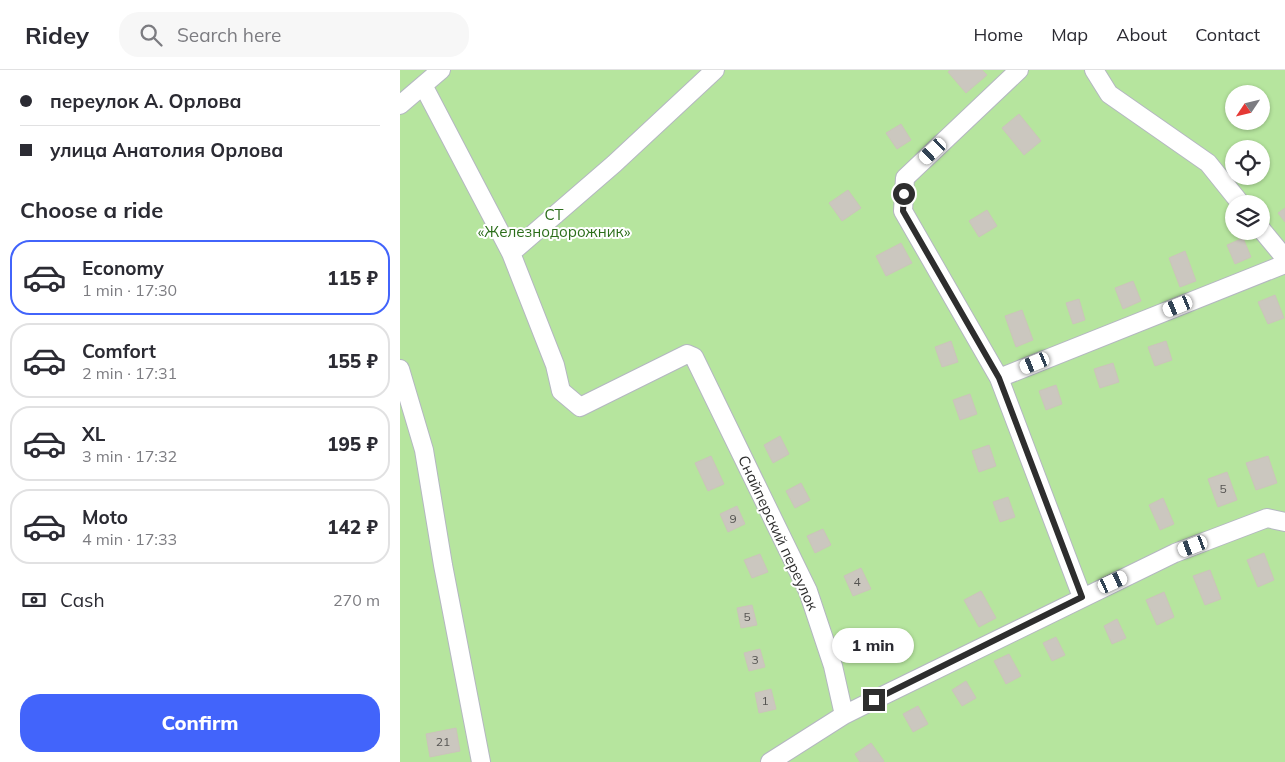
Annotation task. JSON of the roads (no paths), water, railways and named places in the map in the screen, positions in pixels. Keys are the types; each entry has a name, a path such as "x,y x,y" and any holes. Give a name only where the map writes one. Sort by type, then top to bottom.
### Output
{"street":[{"path":"400,104 424,87 441,70"},
{"path":"424,87 511,253 614,164 715,70"},
{"path":"1019,70 905,178 903,211 999,378 1082,597"},
{"path":"1094,70 1109,94 1208,163 1234,195"},
{"path":"1270,240 1285,258"},
{"name":"Снайперский переулок","path":"511,253 555,365 561,391 580,407 687,354 694,357 808,591 833,666 844,715"},
{"path":"999,378 1285,264"},
{"path":"400,369 424,450 443,565 481,762"},
{"path":"770,762 844,715 1175,553 1267,518 1285,522"}],"park label":[{"name":"СТ «Железнодорожник»","path":"554,224"}]}
